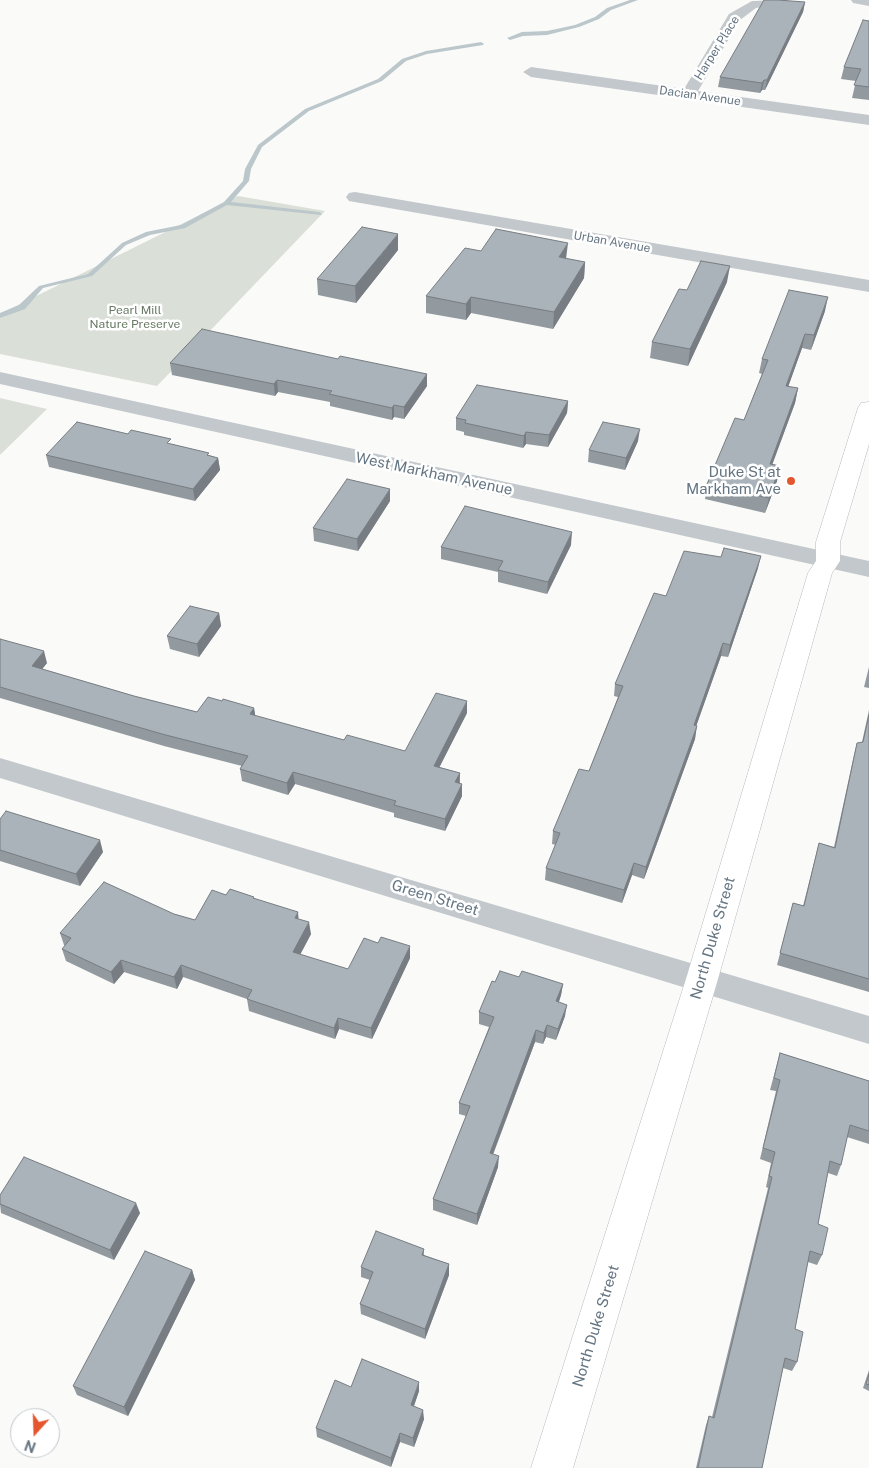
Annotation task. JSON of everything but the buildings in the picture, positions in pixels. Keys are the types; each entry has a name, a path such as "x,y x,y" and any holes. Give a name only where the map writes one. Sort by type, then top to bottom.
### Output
{"main road":[{"name":"North Duke Street","path":"552,1468 702,979 820,573 828,560 828,542 869,408"}],"street":[{"name":"Harper Place","path":"689,94 734,17 752,5 779,0"},
{"path":"858,0 869,2"},
{"name":"Dacian Avenue","path":"531,72 869,120"},
{"name":"Urban Avenue","path":"355,197 869,286"},
{"name":"West Markham Avenue","path":"0,378 869,569"},
{"name":"Green Street","path":"0,768 869,1030"}],"green space":[{"name":"Pearl Mill Nature Preserve","path":"238,196 325,211 157,386 0,354 0,314"},
{"path":"0,398 47,409 0,455"}],"waterway":[{"path":"510,38 522,34 547,33 577,26 597,18 609,9 635,0"},
{"path":"226,203 246,181 248,169 260,146 307,110 380,80 404,60 426,53 481,44"},
{"path":"0,316 22,307 41,287 90,275 124,244 148,233 183,227 226,203"},
{"path":"226,203 319,214"}],"place":[{"name":"Duke St at Markham Ave","path":"791,481"}]}
